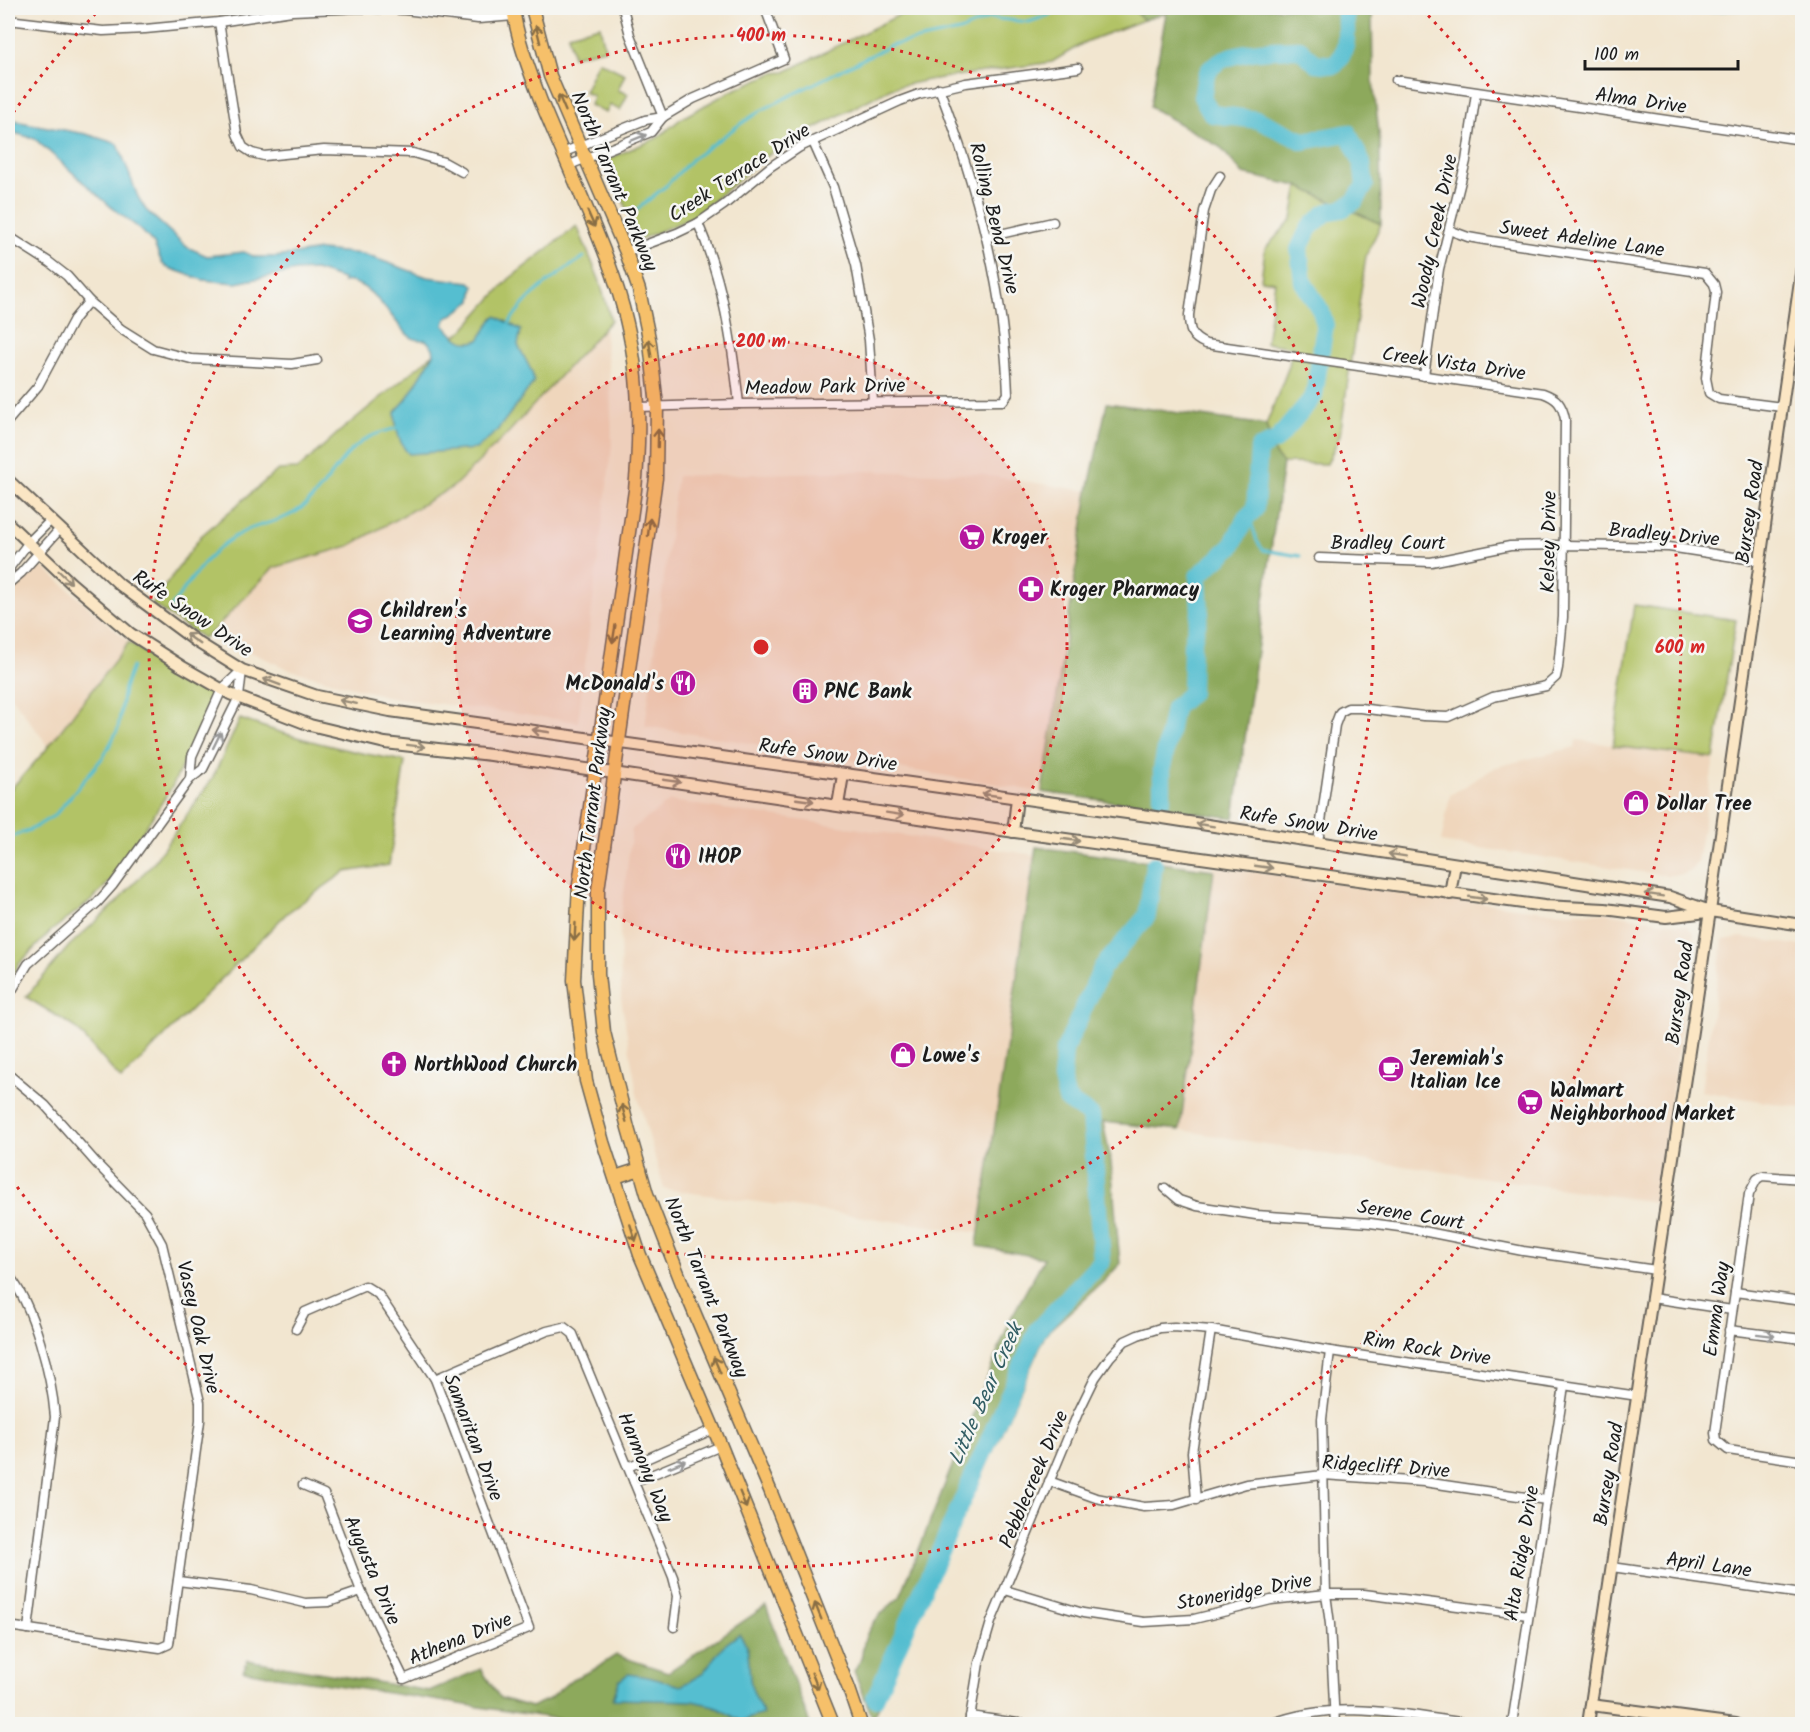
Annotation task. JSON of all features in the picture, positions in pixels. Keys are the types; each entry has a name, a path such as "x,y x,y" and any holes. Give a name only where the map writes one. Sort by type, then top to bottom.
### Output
{"main road":[{"name":"North Tarrant Parkway","path":"532,8 550,76 626,252 639,291 648,333 657,406 656,478 598,890 598,974 604,1032 612,1070 647,1194 683,1286 770,1490 849,1689 861,1725"},
{"name":"North Tarrant Parkway","path":"513,12 524,57 567,166 600,240 621,298 634,354 639,407 639,444 622,581 579,884 574,980 586,1081 640,1256 721,1446 833,1725"},
{"name":"Bursey Road","path":"1588,1725 1710,911 1803,267"},
{"name":"Rufe Snow Drive","path":"8,480 59,530 120,585 151,609 242,670 317,696 390,711 1318,842 1670,897 1710,911 1803,925"},
{"name":"Rufe Snow Drive","path":"8,523 71,583 131,634 181,666 238,697 310,724 385,743 491,755 1013,832 1544,906 1605,909 1666,917 1710,911"},
{"path":"622,581 642,584"},
{"path":"838,805 843,775"},
{"path":"1013,832 1017,798"},
{"path":"1450,894 1455,864"},
{"path":"615,1177 640,1169"},
{"path":"1591,1705 1736,1725"}],"street":[{"path":"8,20 103,31 145,29 292,11 362,8 405,10 478,19 513,12"},
{"path":"623,8 630,35 663,117"},
{"path":"567,166 651,132 663,117 693,99 784,59 765,8"},
{"path":"219,21 237,134 243,147 252,153 264,156 324,150 413,153 444,162 462,172"},
{"name":"Creek Terrace Drive","path":"626,252 698,223 770,167 813,142 900,101 939,88 1078,68"},
{"name":"Alma Drive","path":"1396,80 1803,140"},
{"name":"Rolling Bend Drive","path":"939,88 971,178 987,237 1001,313 1008,394"},
{"name":"Woody Creek Drive","path":"1424,376 1439,269 1466,161 1476,93"},
{"path":"562,153 645,120 663,117"},
{"path":"813,142 833,187 856,265 870,340 873,402"},
{"name":"Creek Vista Drive","path":"1220,176 1207,200 1204,211 1189,315 1189,327 1192,335 1198,341 1543,393 1559,402"},
{"path":"987,237 1053,222"},
{"path":"698,223 717,271 724,300 739,404"},
{"name":"Sweet Adeline Lane","path":"1449,230 1485,240 1705,273 1711,279 1716,292 1706,378 1709,393 1719,399 1782,407"},
{"path":"8,236 67,276 89,301 138,341 172,355 191,359 292,364 317,360"},
{"path":"8,421 38,386 74,319 89,301"},
{"name":"Meadow Park Drive","path":"639,407 1003,401 1008,394"},
{"name":"Kelsey Drive","path":"1318,842 1335,725 1340,712 1348,708 1360,708 1437,718 1448,717 1493,697 1541,687 1551,682 1556,676 1562,643 1564,544 1565,419 1559,402"},
{"path":"8,583 10,567 29,542 50,521"},
{"path":"8,583 21,573 59,530"},
{"name":"Bradley Court","path":"1319,558 1431,562 1510,546 1564,544"},
{"name":"Bradley Drive","path":"1564,544 1669,547 1760,561"},
{"path":"190,779 192,756 222,688 242,670"},
{"path":"8,997 28,964 97,903 113,885 190,779 203,769 238,697 242,670"},
{"name":"Vasey Oak Drive","path":"8,1074 45,1105 98,1165 145,1213 162,1244 200,1402 200,1420 169,1644 160,1648 28,1629"},
{"name":"Emma Way","path":"1803,1179 1762,1176 1757,1179 1749,1194 1715,1426 1716,1440 1728,1450 1803,1461"},
{"name":"Serene Court","path":"1166,1188 1179,1200 1197,1206 1256,1215 1420,1229 1523,1251 1656,1270"},
{"path":"8,1275 26,1303 36,1328 54,1402 55,1417 28,1629 8,1626"},
{"name":"Samaritan Drive","path":"296,1329 305,1312 365,1286 378,1294 435,1378 529,1628"},
{"path":"1735,1292 1803,1301"},
{"path":"1652,1298 1732,1310"},
{"name":"Harmony Way","path":"435,1378 547,1331 564,1327 573,1334 674,1577 678,1596 674,1627"},
{"name":"Pebblecreek Drive","path":"970,1720 984,1646 1049,1481 1095,1378 1119,1347 1138,1335 1160,1328 1174,1327 1211,1330"},
{"path":"1196,1500 1192,1452 1211,1330"},
{"name":"Rim Rock Drive","path":"1211,1330 1330,1351 1638,1396"},
{"path":"1730,1330 1803,1339"},
{"path":"1330,1351 1322,1419 1326,1594 1330,1624 1335,1725"},
{"name":"Alta Ridge Drive","path":"1512,1725 1564,1386"},
{"path":"628,1467 714,1429"},
{"path":"634,1482 721,1446"},
{"name":"Ridgecliff Drive","path":"1049,1481 1096,1498 1136,1507 1162,1507 1196,1500 1246,1484 1323,1475 1424,1482 1546,1500"},
{"name":"Augusta Drive","path":"303,1485 324,1494 361,1591 404,1679"},
{"name":"April Lane","path":"1612,1567 1803,1594"},
{"path":"178,1581 251,1590 305,1603 329,1602 361,1591"},
{"name":"Stoneridge Drive","path":"1005,1590 1083,1613 1144,1622 1194,1618 1270,1600 1326,1594 1364,1594 1528,1615"},
{"name":"Athena Drive","path":"404,1679 529,1628"},
{"path":"1270,1725 1288,1717 1334,1709 1363,1709 1475,1725"},
{"path":"970,1720 1025,1725"}],"shaded area":[{"path":"604,328 610,382 612,445 578,722 389,697 288,669 210,634 273,568 349,546 453,487 508,433"},
{"path":"866,471 977,474 1088,491 1042,792 645,726 677,476"},
{"path":"42,566 129,642 49,747 8,692 8,596 34,570"},
{"path":"1576,740 1714,758 1697,863 1690,871 1682,875 1662,875 1441,842 1450,795 1496,767 1575,747"},
{"path":"670,801 1035,855 979,1233 664,1189 637,1094 621,998 620,923 632,829"},
{"path":"1214,866 1543,911 1606,913 1686,925 1694,933 1694,946 1655,1202 1362,1160 1180,1130"},
{"path":"1742,937 1802,946 1802,1108 1701,1091 1723,940"}],"green space":[{"path":"913,8 1132,8 1144,20 1085,42 1052,62 928,80 891,88 776,149 692,218 638,240 608,159 657,138 682,118 729,92 773,73 785,72"},
{"path":"1132,8 1372,8 1373,81 1380,142 1381,224 1298,186 1243,174 1220,147 1150,107 1166,13 1144,20"},
{"path":"600,26 605,49 573,56 568,34"},
{"path":"598,61 625,74 618,90 628,94 620,110 610,105 606,113 590,105 593,96 584,92"},
{"path":"1298,186 1381,224 1366,256 1340,435 1327,464 1283,463 1275,455 1266,425 1289,366 1292,347 1266,343 1275,282 1261,280 1265,249 1292,219"},
{"path":"577,226 599,279 611,320 508,433 453,487 349,546 273,568 210,634 203,638 152,604 201,536 278,470 298,469 339,432 464,329 509,279"},
{"path":"1107,403 1266,425 1275,455 1283,463 1234,818 1042,792 1088,491"},
{"path":"1634,605 1736,620 1714,758 1613,746"},
{"path":"129,642 176,674 208,691 212,702 172,787 112,879 92,900 51,931 19,964 8,982 8,792 45,751"},
{"path":"240,719 321,744 405,761 389,865 345,872 287,913 121,1080 75,1027 26,997 69,946 115,904 154,862 212,779"},
{"path":"1036,847 1214,870 1180,1130 1103,1122 1111,1162 1120,1264 1046,1333 873,1719 854,1671 861,1659 866,1636 876,1619 900,1597 1011,1318 1044,1258 977,1246"},
{"path":"766,1606 810,1724 591,1724 243,1671 248,1660 429,1691 481,1669 500,1698 531,1707 549,1699 572,1679 593,1670 616,1655 668,1672"},
{"path":"1347,1717 1384,1718 1426,1724 1341,1724"}],"water":[{"path":"8,117 20,122 86,134 118,144 138,197 146,210 187,247 207,256 244,252 255,257 276,257 320,250 363,254 427,277 470,282 474,286 472,301 446,319 444,325 459,340 468,342 479,340 496,316 521,330 518,345 532,372 534,382 496,432 476,449 409,454 398,434 395,412 406,400 434,354 433,348 426,340 414,339 408,335 371,293 353,282 343,282 343,279 315,270 296,271 236,283 203,280 166,267 154,244 140,229 111,207 35,139 8,131"},
{"path":"739,1634 747,1647 750,1681 763,1714 741,1721 714,1706 693,1701 613,1699 619,1681 628,1674 681,1686 702,1674 722,1647"}],"waterway":[{"path":"630,215 667,185 692,159 760,111 892,45 960,31 989,18 1029,22 1061,8"},
{"name":"Little Bear Creek","path":"1162,799 1162,769 1174,708 1191,693 1192,644 1200,613 1198,576 1231,547 1246,518 1255,509 1259,448 1276,441 1314,396 1325,325 1321,311 1303,282 1299,249 1309,228 1327,212 1342,209 1355,201 1365,185 1362,163 1348,133 1303,141 1258,120 1212,114 1202,97 1205,79 1213,66 1235,55 1249,52 1300,49 1315,63 1335,65 1344,51 1346,8"},
{"path":"1664,8 1709,11 1749,8"},
{"path":"508,325 532,295 584,257"},
{"path":"172,606 204,564 222,545 245,531 297,511 320,490 341,462 357,446 374,435 400,427"},
{"path":"1249,515 1257,541 1263,550 1300,556"},
{"path":"8,838 32,829 55,815 104,756 118,729 124,688 132,667"},
{"name":"Little Bear Creek","path":"875,1698 1038,1329 1102,1261 1091,1116 1067,1100 1062,1079 1064,1051 1102,968 1147,916 1154,865"}],"place":[{"name":"Kroger","path":"972,537"},
{"name":"Kroger Pharmacy","path":"1031,589"},
{"name":"Children's Learning Adventure","path":"360,621"},
{"name":"McDonald's","path":"683,683"},
{"name":"PNC Bank","path":"805,691"},
{"name":"Dollar Tree","path":"1636,803"},
{"name":"IHOP","path":"678,856"},
{"name":"Lowe's","path":"903,1055"},
{"name":"NorthWood Church","path":"394,1064"},
{"name":"Jeremiah's Italian Ice","path":"1391,1069"},
{"name":"Walmart Neighborhood Market","path":"1530,1102"}]}
